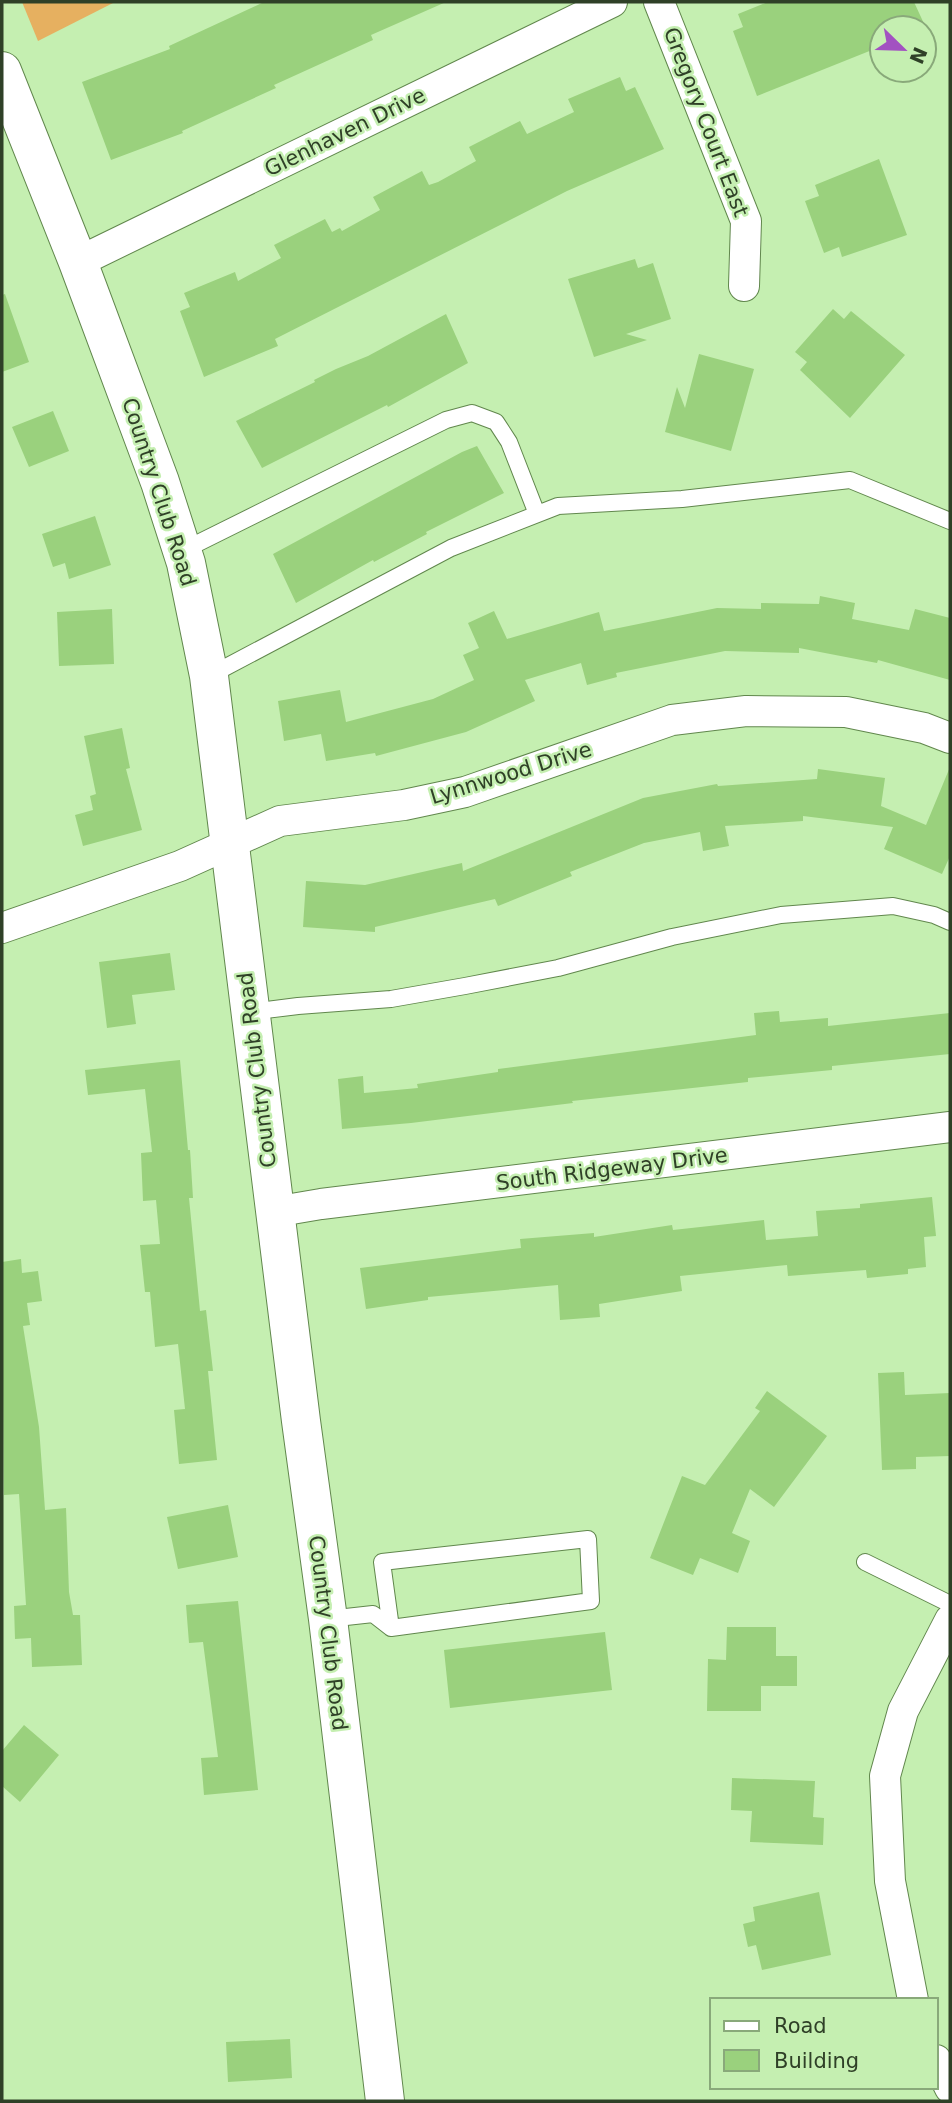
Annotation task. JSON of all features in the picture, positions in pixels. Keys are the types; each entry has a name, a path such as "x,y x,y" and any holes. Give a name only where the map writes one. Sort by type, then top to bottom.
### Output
{"main road":[{"name":"Country Club Road","path":"2,71 137,418 182,551 209,676 274,1212 328,1619 385,2101"}],"street":[{"name":"Glenhaven Drive","path":"78,262 612,2"},
{"name":"Gregory Court East","path":"659,2 746,221 744,286"},
{"name":"Lynnwood Drive","path":"2,928 180,866 280,821 404,806 465,792 672,720 746,711 846,712 924,728 950,738"},
{"name":"South Ridgeway Drive","path":"274,1212 950,1127"},
{"path":"913,1998 890,1881 884,1776 903,1711 950,1619"},
{"path":"938,2064 950,2088"}],"lane":[{"path":"182,551 446,420 472,413 496,422 509,442 537,514"},
{"path":"209,676 451,548 558,506 682,499 850,480 950,521"},
{"path":"250,1012 391,999 453,988 558,968 672,937 781,915 893,906 933,915 950,922"},
{"path":"328,1619 373,1614 391,1628 591,1601 588,1539 382,1562 391,1628"},
{"path":"866,1562 950,1604"}],"shaded area":[{"path":"22,2 115,2 38,41"}],"building":[{"path":"264,2 446,2 371,35 373,40 274,85 276,88 182,131 183,133 111,160 82,82 170,49 169,46"},
{"path":"768,2 914,2 920,14 868,14 868,52 757,96 733,31 743,27 738,14"},
{"path":"620,77 626,91 635,87 664,149 567,191 275,339 278,346 204,377 180,311 190,307 184,293 235,272 238,281 281,258 274,245 325,219 332,232 340,228 342,231 380,210 373,197 422,171 429,185 438,182 476,161 469,147 520,121 527,134 574,112 568,99"},
{"path":"879,159 907,235 842,257 839,247 824,253 805,201 819,196 815,185"},
{"path":"635,259 638,268 653,263 671,319 626,334 647,340 594,357 568,279"},
{"path":"5,294 29,362 2,372 2,295"},
{"path":"833,309 844,319 851,311 905,355 850,418 800,370 807,362 795,352"},
{"path":"446,314 468,363 388,407 387,405 262,468 236,421"},
{"path":"699,354 754,369 731,451 665,432 677,387 685,408"},
{"path":"53,411 69,451 29,467 12,427"},
{"path":"477,446 504,493 296,603 273,554"},
{"path":"95,516 111,565 69,579 65,563 53,567 42,534"},
{"path":"820,596 855,603 852,619 909,630 915,609 950,618 950,680 878,660 877,663 799,648 799,653 725,651 616,673 617,677 587,685 581,663 525,680 535,701 466,732 376,756 375,753 326,761 321,734 284,741 278,701 340,690 346,722 433,699 474,680 463,655 479,648 468,623 494,611 507,639 599,612 604,631 717,608 761,609 761,603 819,604"},
{"path":"112,609 114,664 59,666 57,612"},
{"path":"122,728 130,768 126,769 142,830 83,846 75,815 93,810 90,796 96,794 84,736"},
{"path":"950,767 950,856 942,874 884,849 893,827 803,816 803,821 725,826 729,846 703,851 700,832 644,843 570,872 572,876 498,906 495,899 375,927 375,932 303,927 306,881 365,885 462,863 463,871 643,798 717,784 817,779 818,769 885,778 881,806 926,825"},
{"path":"170,953 175,990 132,995 136,1024 107,1028 99,962"},
{"path":"779,1011 780,1022 828,1018 828,1026 950,1013 950,1054 832,1066 832,1070 748,1078 748,1082 342,1129 338,1079 363,1076 364,1093 418,1088 417,1084 498,1072 498,1069 756,1035 754,1013"},
{"path":"180,1060 190,1150 193,1198 189,1198 200,1311 206,1310 213,1371 208,1371 217,1460 179,1464 174,1410 185,1409 178,1344 155,1347 150,1292 145,1292 140,1245 160,1244 156,1200 143,1201 141,1153 152,1152 145,1089 88,1095 85,1070"},
{"path":"932,1197 936,1236 924,1237 926,1267 908,1269 908,1274 867,1278 866,1270 788,1276 787,1265 680,1276 682,1291 599,1304 600,1317 560,1320 558,1285 428,1297 428,1300 366,1309 360,1268 521,1248 520,1239 594,1233 594,1237 672,1225 673,1230 764,1220 766,1240 818,1236 816,1211 860,1208 860,1204"},
{"path":"21,1259 22,1273 38,1271 42,1301 27,1303 30,1325 23,1326 39,1427 45,1510 66,1508 69,1592 73,1615 80,1615 82,1665 32,1667 31,1638 15,1639 14,1606 26,1605 19,1494 4,1495 2,1262"},
{"path":"904,1372 905,1395 950,1393 950,1456 916,1457 916,1469 882,1470 878,1373"},
{"path":"767,1391 827,1436 774,1507 750,1489 732,1533 750,1541 738,1573 700,1558 693,1575 650,1558 682,1476 705,1485 760,1411 755,1408"},
{"path":"228,1505 238,1557 178,1569 167,1517"},
{"path":"238,1601 258,1790 204,1795 201,1758 218,1757 203,1642 189,1643 186,1605"},
{"path":"727,1627 776,1627 776,1656 797,1656 797,1686 761,1686 761,1711 707,1711 708,1659 726,1660"},
{"path":"605,1632 612,1690 450,1708 444,1650"},
{"path":"24,1725 59,1755 20,1802 2,1786 2,1751"},
{"path":"732,1778 815,1781 813,1817 824,1818 823,1845 750,1842 752,1811 731,1810"},
{"path":"819,1892 831,1955 762,1970 756,1945 748,1947 743,1924 755,1921 753,1907"},
{"path":"290,2039 292,2078 228,2082 226,2042"}]}
